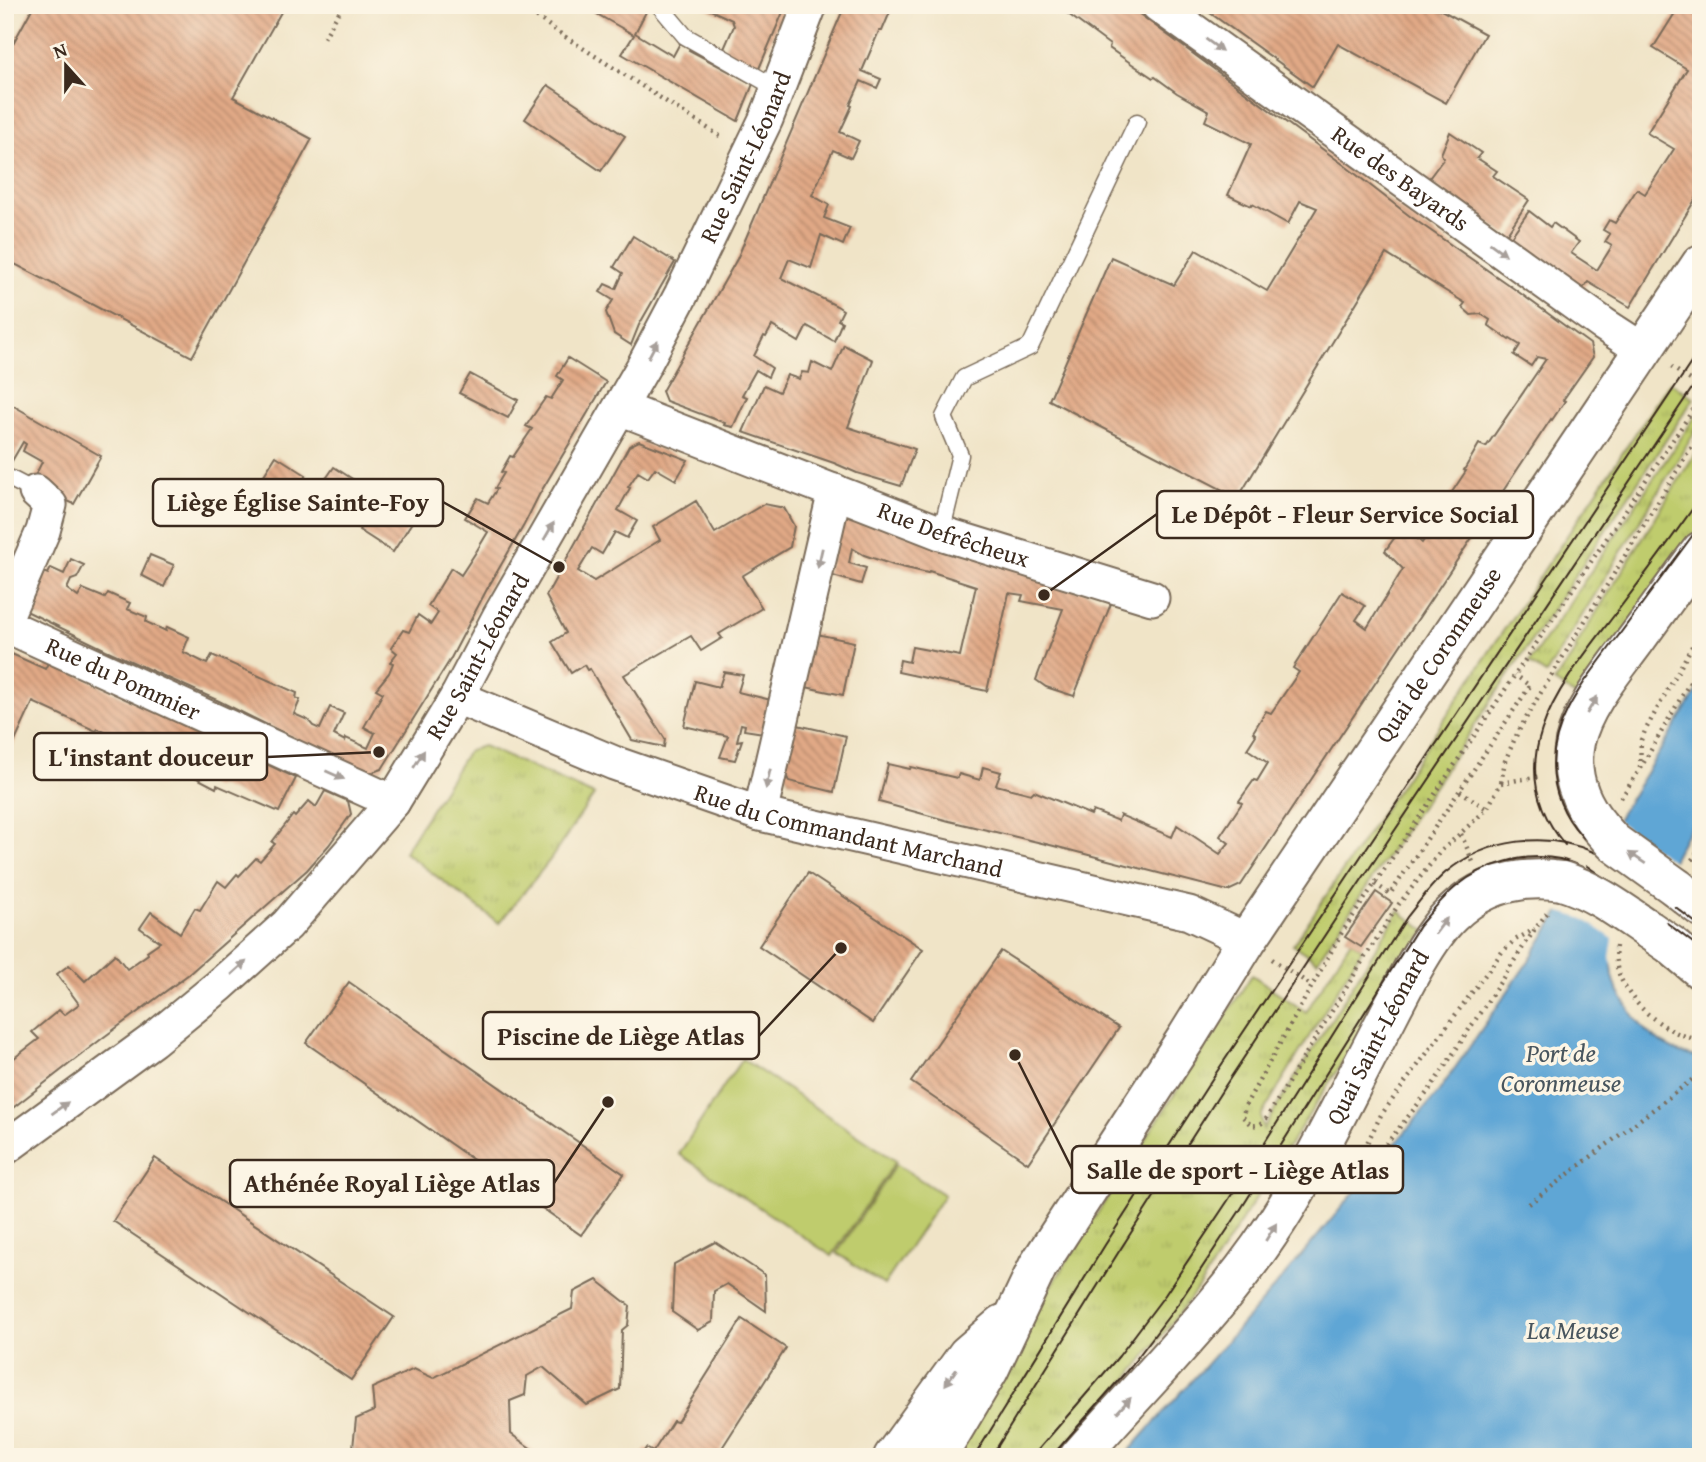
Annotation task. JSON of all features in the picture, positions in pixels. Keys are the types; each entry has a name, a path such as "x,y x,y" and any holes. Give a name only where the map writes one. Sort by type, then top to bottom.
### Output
{"main road":[{"name":"Quai de Coronmeuse","path":"1259,949 1656,358 1701,264"},
{"path":"1691,883 1614,842 1609,814 1585,806 1574,779 1573,759 1580,725 1590,706 1701,551"},
{"name":"Quai Saint-Léonard","path":"1079,1457 1188,1337 1264,1243 1289,1203 1401,990 1442,925 1464,903 1502,883 1544,878 1557,895 1579,886 1594,894 1633,934 1671,945 1701,970"},
{"path":"937,1457 989,1370 1038,1266 1187,1037 1259,949"},
{"path":"895,1455 967,1355 1016,1312"}],"street":[{"name":"Rue Saint-Léonard","path":"5,1148 153,1040 219,986 287,925 393,802 457,697 499,617 620,408 681,295 766,120 810,5"},
{"name":"Rue des Bayards","path":"1158,5 1603,324 1656,358"},
{"name":"Rue Defrêcheux","path":"620,408 941,533 1152,598"},
{"path":"760,814 835,491"},
{"path":"5,619 43,531 50,505 36,492"},
{"name":"Rue du Pommier","path":"5,625 393,802"},
{"name":"Rue du Commandant Marchand","path":"457,697 614,763 760,814 1189,913 1259,949"}],"lane":[{"path":"659,5 685,36 778,89"},
{"path":"941,533 961,455 944,417 964,378 1030,347 1137,122"},
{"path":"5,476 36,492"}],"path":[{"path":"324,38 343,5"},
{"path":"519,5 696,121 750,153"},
{"path":"1656,358 1701,387"},
{"path":"1701,398 1341,934 1245,1106 1243,1117 1251,1125 1257,1126 1266,1119 1399,904 1440,852 1486,809 1501,783 1505,761 1517,734 1701,432"},
{"path":"1640,769 1642,740 1646,729 1701,630"},
{"path":"1609,814 1640,769 1701,663"},
{"path":"1375,884 1390,894 1460,791 1530,686 1515,675"},
{"path":"1460,791 1486,809"},
{"path":"1691,883 1701,846"},
{"path":"1535,929 1515,940 1502,953 1381,1115 1355,1167 1368,1167 1430,1089 1535,929 1557,895"},
{"path":"1633,934 1615,958 1618,970 1632,996 1656,1022 1688,1039 1701,1040"},
{"path":"1259,949 1312,986"},
{"path":"1530,1204 1701,1073"}],"green space":[{"path":"1670,382 1694,398 1317,961 1293,945"},
{"path":"1701,408 1701,422 1546,674 1529,663"},
{"path":"1701,444 1701,536 1582,700 1554,682 1577,649 1575,647"},
{"path":"483,746 594,795 550,860 499,923 404,852 468,751"},
{"path":"1399,911 1426,931 1203,1281 1116,1393 1061,1457 946,1457 1082,1237 1252,975 1306,1012 1351,940 1362,949 1261,1116 1263,1129"},
{"path":"742,1059 896,1161 832,1256 679,1154"},
{"path":"896,1164 944,1195 884,1285 837,1253"}],"water":[{"path":"1701,685 1701,812 1621,944 1612,965 1617,989 1646,1031 1680,1053 1701,1058 1701,1457 1124,1457 1274,1288 1437,1094 1528,962"}],"pier":[{"path":"1615,817 1675,863 1624,945 1621,944 1616,966 1619,985 1610,958 1613,939 1584,919 1557,911"}],"building":[{"path":"34,5 285,5 233,97 312,139 192,357 5,259 5,58"},
{"path":"581,5 637,5 647,10 635,33 673,56 680,43 753,84 738,121 622,54 634,35"},
{"path":"700,5 786,5 758,71 723,51 734,26 732,20"},
{"path":"845,5 893,5 862,71 881,79 877,88 861,81 840,132 859,141 851,158 833,150 812,195 829,205 824,218 850,228 843,245 821,235 811,268 789,259 781,278 843,310 838,320 842,322 834,341 807,326 799,342 772,326 754,356 772,368 768,377 756,370 742,395 747,397 733,427 724,425 725,423 666,401 662,391 737,259"},
{"path":"1056,5 1127,5 1411,217 1590,344 1593,357 1241,885 1228,891 879,802 888,764 957,778 959,774 980,780 983,767 1001,772 996,785 1031,794 1034,791 1091,815 1093,811 1118,821 1120,815 1172,837 1177,825 1220,854 1229,843 1220,836 1242,803 1239,801 1254,780 1257,781 1268,763 1247,749 1256,735 1253,732 1266,711 1271,713 1299,672 1293,668 1342,592 1365,606 1356,620 1367,628 1403,569 1385,551 1403,526 1422,543 1455,499 1450,495 1479,444 1486,447 1546,359 1537,357 1531,366 1514,355 1520,345 1488,325 1490,320 1481,314 1471,315 1462,307 1465,303 1386,254 1238,498 1049,400 1111,257 1174,285 1196,250 1267,291 1317,208 1300,201 1288,224 1252,204 1251,206 1228,195 1251,144 1205,121 1209,111 1132,64"},
{"path":"1199,5 1432,5 1485,34 1446,103 1338,44 1313,87"},
{"path":"1680,5 1694,5 1701,9 1701,190 1630,307 1588,282 1579,293 1506,244 1529,211 1550,227 1553,223 1579,242 1571,253 1597,270 1612,246 1605,242 1610,234 1603,230 1609,220 1615,223 1637,189 1645,194 1674,149 1647,133 1687,69 1653,48"},
{"path":"548,85 625,136 601,171 525,119"},
{"path":"1450,132 1481,153 1477,158 1497,171 1493,176 1529,200 1506,235 1427,181 1444,158 1441,154"},
{"path":"633,236 675,262 639,325 631,345 614,334 606,312 613,300 600,292 605,284 616,289 623,273 614,267"},
{"path":"844,345 873,360 848,427 915,449 901,486 743,432 764,385 779,392 787,375 799,379 802,372 809,373 812,362 832,372"},
{"path":"568,358 606,382 539,495 450,660 382,769 370,773 336,759 18,607 36,569 48,574 51,568 64,574 71,559 84,565 67,589 78,597 83,589 105,598 108,593 130,603 127,609 147,617 146,622 166,631 167,627 189,637 183,652 207,664 212,655 297,693 296,698 300,700 294,714 308,720 313,726 320,729 330,707 344,713 334,735 368,748 375,733 364,727 383,693 376,689 389,673 393,663 390,662 397,653 391,648 403,630 409,632 418,615 431,624 438,613 428,606 451,568 461,575 476,552 488,532 465,518 478,498 488,503 497,489 495,488 504,473 501,472 510,456 513,457 532,429 526,426 546,397 551,399 563,380 557,376"},
{"path":"470,374 518,400 508,418 459,393"},
{"path":"5,401 101,456 74,504 31,484 42,462 23,451 26,444 23,442 5,473 5,438 10,430 5,427"},
{"path":"639,441 688,460 676,480 655,468 648,478 638,472 618,510 637,521 627,538 615,532 602,554 592,548 578,571 594,581 660,540 653,527 696,501 715,533 764,504 784,508 794,526 790,547 742,576 762,608 719,634 722,638 701,651 691,636 624,675 665,739 664,747 632,740 590,669 587,670 584,665 571,673 552,642 566,633 546,596 629,446"},
{"path":"276,456 306,475 298,488 285,479 276,493 259,483"},
{"path":"334,467 414,519 393,552 359,530 369,515 323,483"},
{"path":"846,512 1112,601 1074,696 1046,687 1036,680 1063,609 1021,601 1023,595 1009,593 987,691 898,672 900,660 909,662 912,647 960,656 976,586 929,571 928,573 893,565 852,548 849,563 866,568 861,584 826,574"},
{"path":"150,555 174,565 164,587 141,575"},
{"path":"812,633 854,642 843,695 801,686"},
{"path":"5,651 45,669 49,661 296,778 279,812 217,785 216,788 170,761 33,702 5,763"},
{"path":"724,672 743,675 738,692 771,700 764,733 744,730 745,725 741,724 737,741 742,740 735,760 720,757 728,736 684,726 695,681 719,687"},
{"path":"793,724 846,736 834,792 789,781 783,771"},
{"path":"325,791 348,801 351,814 307,870 189,974 5,1114 5,1065 39,1039 32,1032 59,1010 64,1015 79,1004 57,974 69,965 85,981 115,954 127,969 160,942 140,928 151,912 180,933 195,908 200,910 218,881 226,887 256,858 260,861 275,844 272,842 293,815 295,817 309,801 316,807"},
{"path":"808,873 923,949 873,1023 759,946"},
{"path":"1376,892 1392,903 1361,947 1345,937"},
{"path":"1001,951 1119,1028 1028,1163 911,1082"},
{"path":"349,982 624,1174 581,1235 306,1043"},
{"path":"155,1158 394,1317 351,1380 113,1221"},
{"path":"715,1242 765,1275 766,1311 727,1284 714,1291 713,1322 698,1330 672,1312 674,1264"},
{"path":"597,1280 630,1306 628,1325 622,1330 620,1389 587,1405 543,1367 527,1376 525,1395 510,1401 511,1434 543,1457 352,1457 356,1419 374,1411 372,1388 414,1369 433,1378 572,1309 574,1292"},
{"path":"742,1319 786,1348 720,1451 719,1457 640,1457 646,1448 653,1452 673,1421 677,1422"}],"tram line":[{"path":"974,1457 1212,1079 1701,348"},
{"path":"991,1457 1225,1086 1701,375"},
{"path":"1565,845 1544,813 1536,782 1536,751 1545,721 1578,663 1701,497"},
{"path":"1596,849 1581,835 1560,802 1553,766 1560,728 1585,681 1701,524"},
{"path":"1032,1457 1119,1356 1165,1295 1407,917 1445,873 1479,852 1498,845 1538,840 1577,846 1624,869 1701,927"},
{"path":"1051,1457 1131,1366 1178,1304 1419,926 1442,900 1468,878 1492,866 1519,859 1560,859 1596,873"},
{"path":"1587,866 1701,949"}],"place":[{"name":"Liège Église Sainte-Foy","path":"559,567"},
{"name":"Le Dépôt - Fleur Service Social","path":"1044,595"},
{"name":"L'instant douceur","path":"379,752"},
{"name":"Piscine de Liège Atlas","path":"841,948"},
{"name":"Salle de sport - Liège Atlas","path":"1015,1055"},
{"name":"Athénée Royal Liège Atlas","path":"608,1102"}],"water label":[{"name":"Port de Coronmeuse","path":"1561,1068"},
{"name":"La Meuse","path":"1573,1330"}]}
